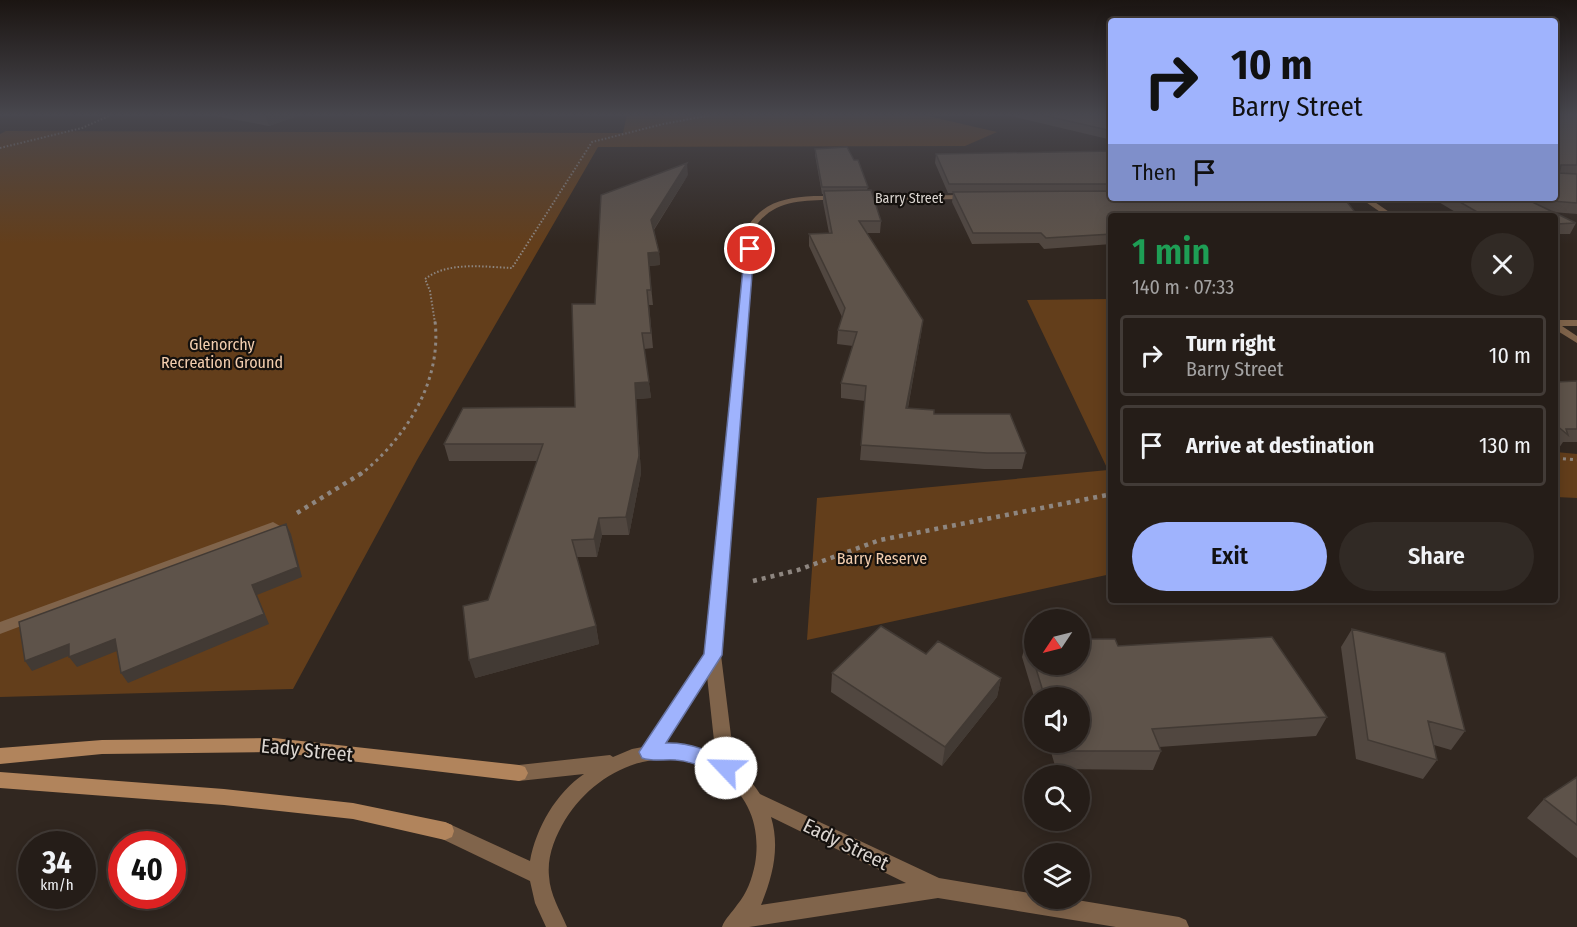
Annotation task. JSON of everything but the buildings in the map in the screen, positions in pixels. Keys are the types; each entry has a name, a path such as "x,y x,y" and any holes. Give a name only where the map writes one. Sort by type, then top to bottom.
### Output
{"main road":[{"name":"Eady Street","path":"0,756 102,747 274,745 519,773"},
{"path":"0,780 212,796 342,810 445,831"}],"street":[{"name":"Barry Street","path":"726,768 713,655 752,226 762,212 780,203 810,198 984,197"},
{"path":"1368,201 1386,213"},
{"path":"1558,324 1577,322"},
{"path":"1558,326 1577,340"},
{"path":"0,628 273,526"},
{"name":"Barry Street","path":"649,752 713,655"},
{"path":"557,927 544,904 538,875 544,840 560,808 583,782 613,763 649,752 677,751 703,757 726,768 742,782 754,800 765,826 766,857 759,888 736,923"},
{"name":"Eady Street","path":"519,773 613,763"},
{"name":"Eady Street","path":"754,800 938,888 1179,927"},
{"path":"445,831 538,875"},
{"name":"Eady Street","path":"736,923 938,888"}],"path":[{"path":"273,526 353,480 380,457 405,427 425,393 437,354 437,325 430,286 425,279 430,272 442,268 512,268 582,157"},
{"path":"1558,458 1577,460"},
{"path":"720,589 798,570 880,540 1108,495"}],"green space":[{"name":"Glenorchy Recreation Ground","path":"0,157 592,157 417,460 293,689 0,697"},
{"name":"Barry Reserve","path":"1108,299 1108,470 1027,300"},
{"path":"1558,452 1577,454 1577,498 1558,497"},
{"name":"Barry Reserve","path":"1108,470 1108,575 807,640 817,498"}],"route":[{"path":"726,768 703,757 677,751 649,752 713,655 750,249"}]}
